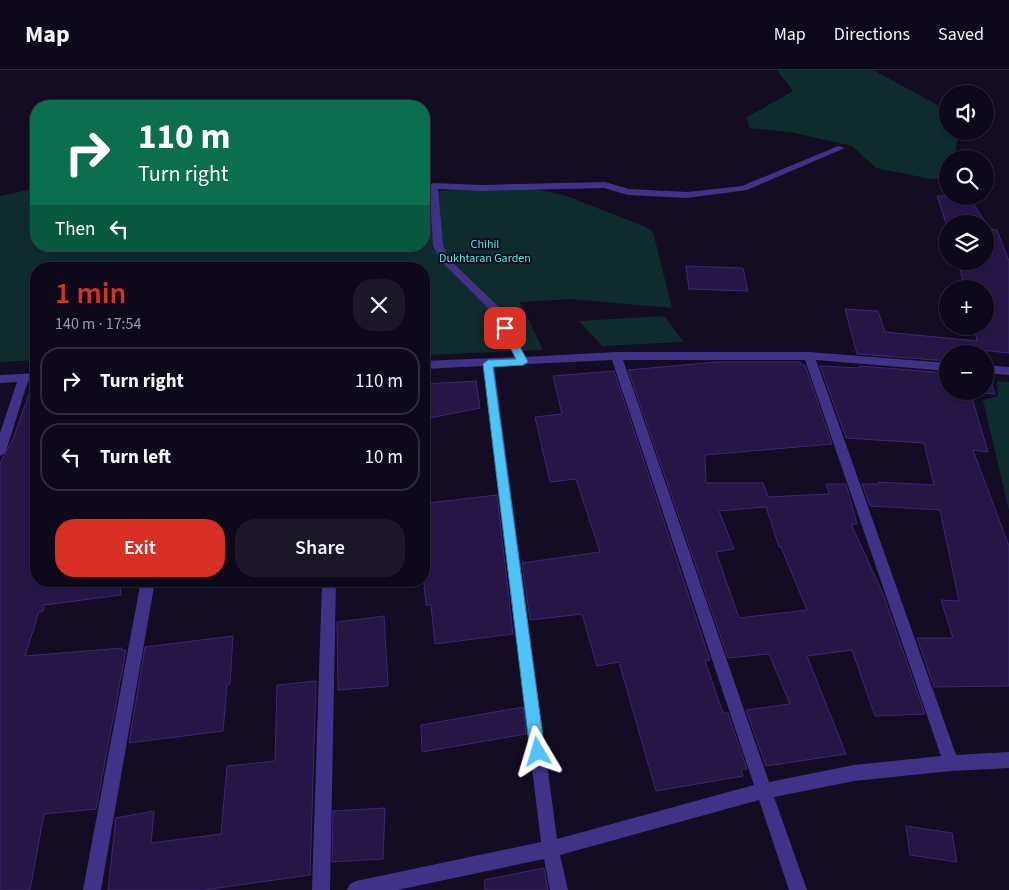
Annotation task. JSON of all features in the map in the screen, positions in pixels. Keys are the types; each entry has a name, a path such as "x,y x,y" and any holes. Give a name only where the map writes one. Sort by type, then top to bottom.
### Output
{"street":[{"path":"523,362 497,311 445,260 438,245 433,186 482,188 605,185 628,192 661,196 687,195 744,188 841,148"},
{"path":"616,356 798,890"},
{"path":"430,365 488,364 616,356 809,356 939,366"},
{"path":"809,356 951,763"},
{"path":"488,364 550,849 559,890"},
{"path":"994,370 1009,371"},
{"path":"0,379 30,377 0,451"},
{"path":"92,890 147,587"},
{"path":"321,890 329,587"},
{"path":"356,890 550,849 763,791 854,773 951,763 1009,760"}],"green space":[{"path":"777,70 873,70 939,106 939,140 957,140 956,150 939,150 939,178 931,179 876,168 852,146 790,132 749,128 747,117 793,91"},
{"name":"Chihil Dukhtaran Garden","path":"529,188 564,195 646,227 653,232 672,308 571,299 520,302 543,350 430,355 430,262 30,262 30,360 0,362 0,196 30,189 30,252 430,252 430,191"},
{"path":"664,316 684,342 602,346 579,321"},
{"path":"997,381 1009,382 1009,511 983,400 994,400 994,397 998,396"}],"building":[{"path":"940,205 974,205 981,215 943,215"},
{"path":"994,230 997,230 1009,261 1009,353 994,351 994,345 939,345 939,360 857,354 845,309 878,311 885,332 977,341 976,335 994,335 994,280 963,280 960,270 994,270"},
{"path":"686,266 743,268 748,291 689,289"},
{"path":"716,362 800,362 801,365 805,365 832,444 705,455 706,483 763,483 768,497 829,494 826,484 846,484 857,524 851,524 883,594 925,714 875,716 852,650 807,656 846,754 766,766 746,710 790,704 769,654 728,658 628,370","holes":["766,507 779,547 781,547 807,610 739,618 716,552 734,549 719,511"]},
{"path":"820,366 860,368 860,366 939,372 939,400 973,400 988,452 973,450 1009,546 1009,686 934,687 917,638 953,638 941,600 959,601 940,510 870,506 862,484 879,484 878,482 934,485 924,443 846,438"},
{"path":"614,371 710,660 705,661 723,713 728,713 747,769 741,770 743,776 656,791 619,662 597,666 582,614 530,620 522,563 600,552 576,479 550,482 535,417 562,414 553,376"},
{"path":"476,381 480,408 430,418 430,384"},
{"path":"30,391 30,587 120,587 121,595 44,605 43,611 39,612 25,656 122,648 121,650 126,650 96,809 44,814 30,890 0,890 0,463 13,439"},
{"path":"497,495 513,634 435,644 431,605 426,605 424,587 430,587 430,503"},
{"path":"384,616 388,686 338,690 337,622"},
{"path":"233,636 230,684 227,685 223,731 129,743 145,647"},
{"path":"316,681 310,875 204,890 108,890 116,818 154,811 151,843 221,834 227,766 275,761 277,685"},
{"path":"523,707 526,734 422,752 421,725"},
{"path":"385,808 383,859 332,862 333,811"},
{"path":"906,826 952,833 957,862 910,855"},
{"path":"544,868 548,890 485,890 484,880"}],"route":[{"path":"505,328 523,362 488,364 538,752"}]}
